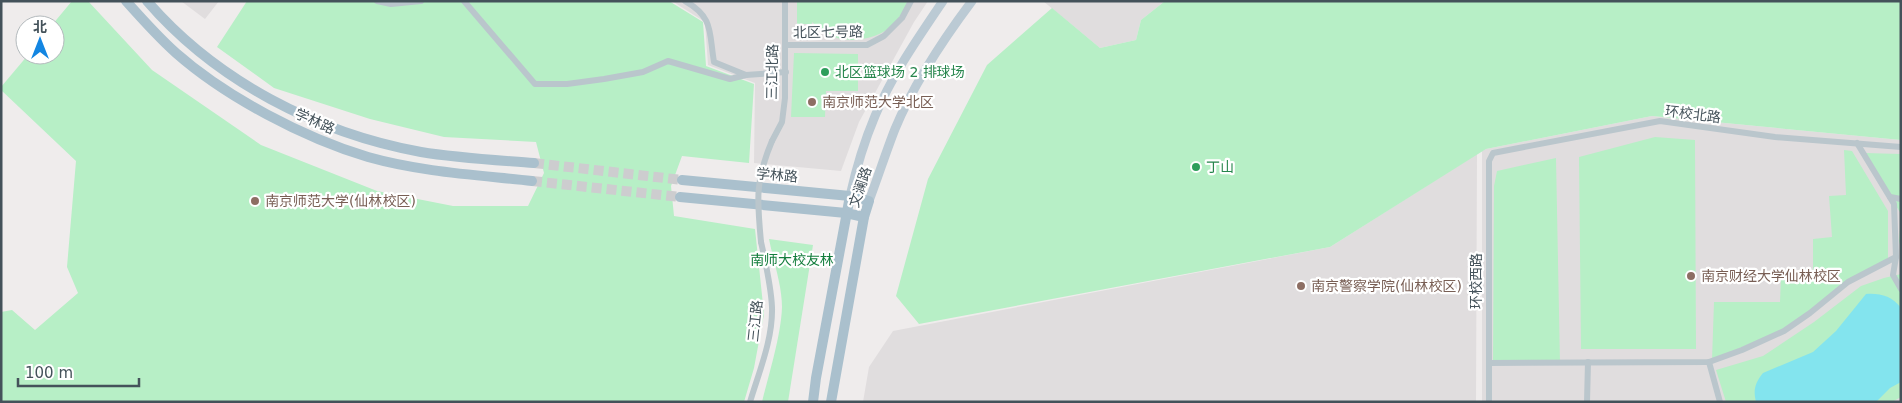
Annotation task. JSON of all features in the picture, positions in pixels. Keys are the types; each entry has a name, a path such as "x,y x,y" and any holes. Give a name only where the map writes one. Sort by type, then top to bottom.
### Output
{"main road":[{"name":"学林路","path":"126,1 177,54 215,82 261,111 317,139 368,157 418,168 532,181"},
{"name":"学林路","path":"147,1 187,41 222,69 267,97 324,124 372,141 422,152 534,163"},
{"name":"文澜路","path":"813,402 846,214 858,163 875,116 897,72 943,1"},
{"name":"文澜路","path":"831,402 864,217 869,201 896,128 917,86 943,39 972,1"},
{"name":"学林路","path":"682,180 850,196 869,201"},
{"path":"680,197 864,217"}],"street":[{"path":"378,1 391,4 421,1"},
{"path":"464,1 535,84 567,84 604,79 643,72 668,61 730,79 746,75 786,72"},
{"path":"686,1 697,8 707,20 714,62 746,75"},
{"path":"697,8 703,1"},
{"name":"三江北路","path":"758,187 765,158 782,122 786,72 785,1"},
{"name":"北区七号路","path":"785,45 867,45 884,36 902,18 911,1"},
{"name":"环校北路","path":"1489,160 1493,153 1660,121 1775,137 1901,147"},
{"path":"1857,143 1894,204 1896,258 1893,276 1901,289"},
{"name":"环校西路","path":"1488,402 1489,160"},
{"name":"三江路","path":"750,402 769,336 772,308 761,242 757,205 758,187"},
{"path":"1890,197 1901,199"},
{"path":"1489,362 1709,362 1742,350 1784,330 1810,313 1848,282 1896,258"},
{"path":"1587,402 1588,362"},
{"path":"1709,362 1720,402"}],"shaded area":[{"path":"181,1 219,1 205,19"},
{"name":"南京师范大学北区","path":"672,1 928,1 914,22 859,122 841,171 754,163 755,83 708,65 705,22"},
{"path":"1043,1 1165,1 1141,20 1136,40 1100,48"},
{"name":"南京财经大学仙林校区","path":"1652,116 1901,140 1901,402 1482,402 1482,151"},
{"name":"南京警察学院(仙林校区)","path":"1477,154 1476,402 863,402 869,367 893,331 1330,247"}],"green space":[{"name":"南京师范大学(仙林校区)","path":"72,1 88,1 152,70 261,145 377,191 453,206 528,206 544,173 536,142 444,137 370,119 274,88 217,47 247,1 669,1 703,22 706,66 754,84 749,163 682,156 671,186 674,216 755,229 764,314 754,368 744,402 1,402 1,312 12,310 35,330 78,293 67,267 76,161 1,90 1,87 20,65 65,65 65,15 60,15"},
{"path":"797,1 909,1 894,24 880,34 853,40 827,34 812,22 812,24 797,24"},
{"name":"丁山","path":"1165,1 1901,1 1901,140 1652,116 1486,149 1330,247 919,324 896,296 928,179 987,65 1052,8 1100,48 1136,40 1141,20"},
{"name":"北区篮球场 2 排球场","path":"794,53 858,54 858,91 826,91 825,117 791,117"},
{"path":"1655,137 1695,140 1696,349 1581,349 1579,157"},
{"path":"1844,150 1852,151 1888,211 1888,261 1869,270 1789,327 1712,360 1714,302 1780,302 1781,275 1813,275 1813,239 1832,237 1829,196 1846,195"},
{"path":"1864,153 1901,154 1901,214"},
{"path":"1556,158 1560,363 1493,364 1494,186 1497,171"},
{"path":"1901,214 1901,249 1899,241"},
{"name":"南师大校友林","path":"769,239 813,245 788,402 762,402 777,342 782,307 779,281"},
{"path":"1901,274 1901,397 1892,402 1726,402 1716,370 1763,356 1814,322 1861,286"}],"water":[{"path":"1866,294 1885,296 1901,308 1901,382 1890,388 1876,402 1756,402 1755,387 1763,373 1813,352 1836,331"}],"tunnel":[{"path":"534,163 682,180"},
{"path":"532,181 680,197"}],"place":[{"name":"北区篮球场 2 排球场","path":"825,72"},
{"name":"南京师范大学北区","path":"812,102"},
{"name":"丁山","path":"1196,167"},
{"name":"南京师范大学(仙林校区)","path":"255,201"},
{"name":"南京财经大学仙林校区","path":"1691,276"},
{"name":"南京警察学院(仙林校区)","path":"1301,286"}]}
